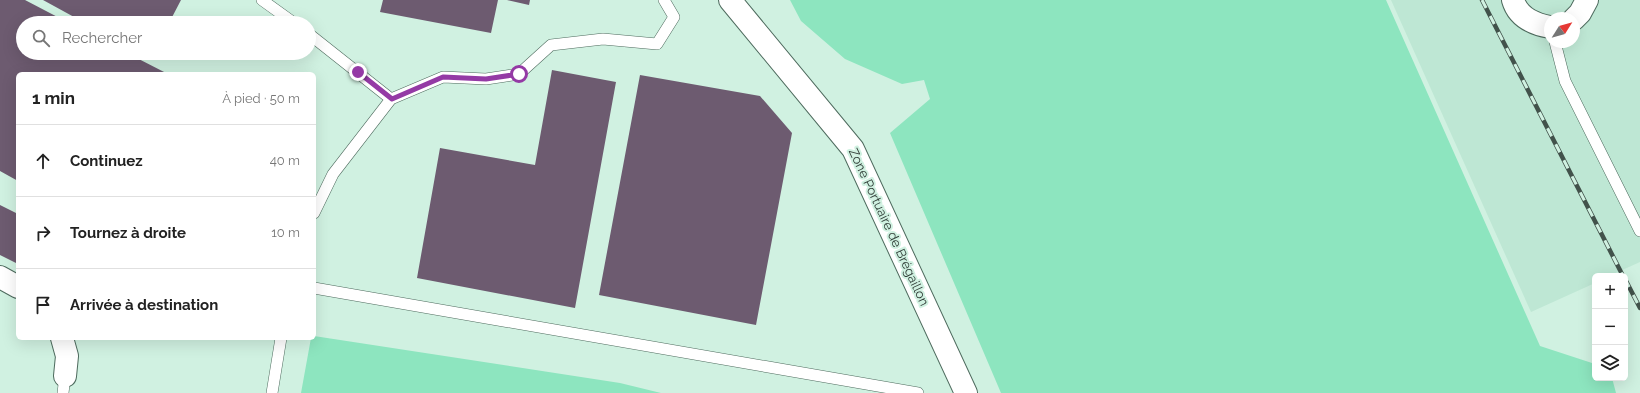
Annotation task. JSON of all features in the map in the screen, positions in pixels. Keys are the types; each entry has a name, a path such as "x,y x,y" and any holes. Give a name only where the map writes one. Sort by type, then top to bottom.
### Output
{"street":[{"name":"Zone Portuaire de Brégaillon","path":"730,0 853,149 966,393"},
{"path":"1513,0 1520,14 1529,21 1544,26"},
{"path":"1580,13 1588,0"},
{"path":"0,277 16,286"},
{"path":"63,340 67,356 64,385"}],"lane":[{"path":"262,0 284,16"},
{"path":"316,209 333,174 392,99 443,77 486,79 519,74 551,45 603,39 657,44 674,17 664,0"},
{"path":"316,39 392,99"},
{"path":"1557,48 1565,81 1640,231"},
{"path":"316,288 918,393"},
{"path":"272,393 281,340"}],"shaded area":[{"path":"790,0 1386,0 1540,346 1592,363 1592,381 1613,381 1616,393 1001,393 890,133 930,99 924,80 902,84 845,59 801,21"},
{"path":"1391,0 1640,0 1640,262 1616,273 1592,273 1592,284 1531,312"},
{"path":"316,336 620,383 661,393 301,393 311,340 316,340"}],"building":[{"path":"0,0 25,0 56,16 16,16 16,60 141,60 164,72 16,72 16,180 0,171"},
{"path":"43,0 181,0 173,16 72,16"},
{"path":"383,0 498,0 491,33 380,12"},
{"path":"507,0 530,0 529,5"},
{"path":"552,70 616,82 575,308 417,278 440,148 535,165"},
{"path":"640,75 760,96 792,133 756,325 599,295"},
{"path":"0,205 16,213 16,263 0,255"}],"railway":[{"path":"1482,0 1621,273"},
{"path":"1628,285 1640,308"}],"route":[{"path":"358,72 392,99 443,77 486,79 519,74"}]}
